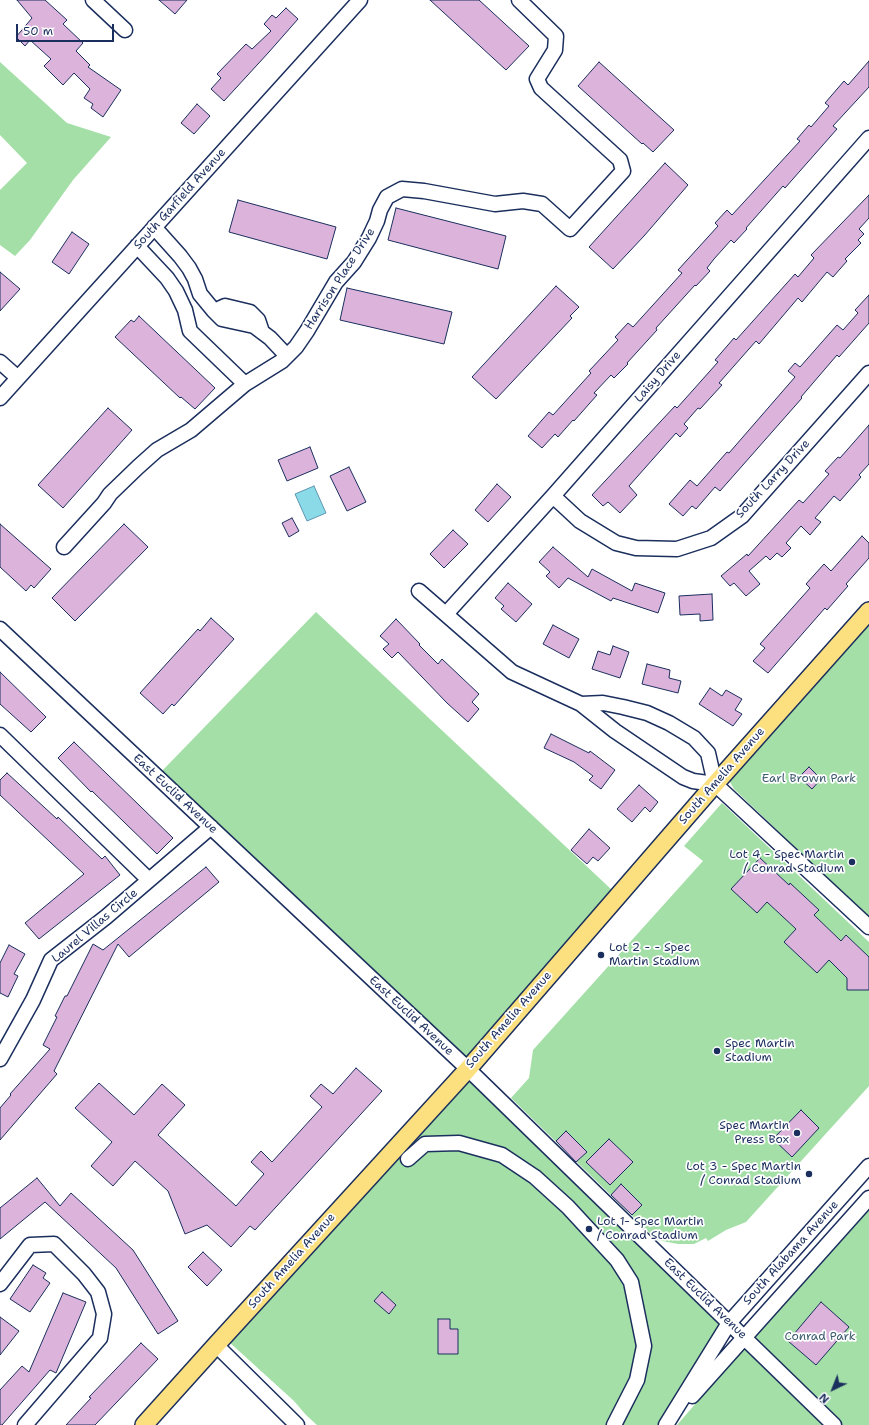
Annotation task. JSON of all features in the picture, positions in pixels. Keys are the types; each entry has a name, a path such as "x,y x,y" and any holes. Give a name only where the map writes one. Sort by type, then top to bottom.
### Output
{"main road":[{"name":"South Amelia Avenue","path":"144,1425 468,1068 715,784 869,611"}],"street":[{"path":"93,0 125,30"},
{"name":"South Garfield Avenue","path":"0,398 360,0"},
{"name":"Harrison Place Drive","path":"64,547 104,503 110,494 156,450 191,430 245,384 282,361 296,347 336,282 354,262 369,238 387,196 402,189 424,191 495,204 523,201 542,204 570,229 623,171 620,160 541,88 537,79 555,50 556,36 519,0"},
{"name":"Laisy Drive","path":"446,614 553,496 869,138"},
{"path":"154,227 189,268 195,279 200,294 222,319 254,326 287,356"},
{"path":"137,246 167,278 176,291 185,310 190,331 245,384"},
{"path":"0,362 18,378"},
{"name":"South Larry Drive","path":"553,496 580,520 616,543 636,548 677,549 711,538 742,516 869,373"},
{"path":"419,591 512,672 581,704 615,731 683,777 693,781 715,784"},
{"name":"East Euclid Avenue","path":"0,629 468,1068 834,1425"},
{"path":"581,704 603,703 647,713 669,723 694,738 708,753 715,784 869,927"},
{"name":"Laurel Villas Circle","path":"0,735 149,880"},
{"name":"Laurel Villas Circle","path":"0,1059 33,1000 51,960 106,917 211,828"},
{"path":"408,1158 424,1144 459,1143 502,1155 535,1177 568,1207 617,1260 631,1282 644,1346 638,1380 614,1425"},
{"name":"South Alabama Avenue","path":"667,1425 729,1323 869,1166"},
{"name":"South Alabama Avenue","path":"667,1425 869,1198"},
{"path":"0,1284 30,1245 54,1244 84,1274 98,1292 104,1314 100,1338 25,1425"},
{"path":"216,1344 297,1425"}],"green space":[{"path":"0,62 67,123 111,137 73,180 30,240 15,256 0,245 0,190 27,163 0,135"},
{"path":"316,612 613,891 468,1058 162,771"},
{"name":"Earl Brown Park","path":"869,622 869,918 734,789 730,782 731,777"},
{"name":"Spec Martin Stadium","path":"722,803 869,942 869,1086 746,1222 726,1230 708,1241 706,1238 694,1244 678,1244 657,1240 511,1098 529,1078 533,1050 703,861 684,846"},
{"path":"467,1079 720,1325 658,1425 317,1425 294,1401 228,1341"},
{"name":"Conrad Park","path":"869,1207 869,1425 839,1425 755,1341 756,1334"},
{"path":"744,1348 823,1425 677,1425"}],"water":[{"path":"314,486 326,513 307,521 295,494"}],"building":[{"path":"17,0 45,0 67,20 63,24 83,43 76,51 90,65 88,67 121,90 103,117 91,108 93,104 84,98 90,89 74,73 63,85 44,66 51,59 30,40 25,46 16,37 32,18"},
{"path":"159,0 187,0 175,14"},
{"path":"430,0 479,0 529,46 506,70"},
{"path":"286,8 298,19 224,101 211,89 221,78 217,74 246,44 252,49 271,31 264,24 272,15 276,18"},
{"path":"869,61 869,87 833,126 837,129 785,188 783,186 734,243 731,240 714,259 707,268 710,271 696,286 695,285 656,328 657,330 627,363 628,364 614,378 611,375 594,393 597,395 558,437 555,434 542,448 528,436 549,412 553,415 591,373 589,371 618,340 615,337 628,323 633,327 682,273 678,270 718,226 715,223 727,210 732,215 800,141 797,139 809,125 811,127 829,106 825,103 844,81 848,85"},
{"path":"599,62 674,130 653,152 643,143 642,144 578,86"},
{"path":"197,104 210,116 194,134 181,123"},
{"path":"665,163 688,185 613,269 589,247"},
{"path":"869,195 869,218 859,229 864,234 858,240 861,243 845,259 847,261 833,277 827,272 802,302 798,298 759,344 756,341 719,383 722,385 684,424 688,428 680,437 676,433 629,486 637,495 620,513 608,502 603,506 592,495 675,406 677,408 718,362 715,360 734,338 736,340 795,274 798,277 814,258 811,255"},
{"path":"238,200 336,227 327,259 229,232"},
{"path":"396,208 506,236 498,269 388,240"},
{"path":"72,232 89,244 69,274 52,262"},
{"path":"0,272 20,289 0,311"},
{"path":"556,286 579,307 570,316 572,318 496,399 472,377"},
{"path":"347,288 452,312 444,344 340,320"},
{"path":"869,295 869,323 839,357 837,355 801,397 802,398 720,491 715,487 696,509 692,506 683,516 669,504 690,480 697,486 727,452 729,453 795,377 788,371 795,363 800,367 837,325 843,330 858,313 855,310"},
{"path":"139,316 215,388 195,409 181,397 180,398 115,337 131,320 134,322"},
{"path":"108,408 132,430 63,508 38,485"},
{"path":"869,425 869,464 859,475 861,477 840,501 834,496 815,518 821,522 810,535 801,526 786,543 791,548 782,557 777,553 770,560 766,556 749,571 760,584 746,596 734,583 730,586 721,576 747,554 748,556 799,500 803,503 829,474 825,471 838,457 840,458"},
{"path":"310,447 318,468 287,481 278,460"},
{"path":"349,467 366,502 347,511 330,476"},
{"path":"497,484 511,497 488,522 475,510"},
{"path":"292,518 299,531 289,537 282,523"},
{"path":"0,524 51,569 34,588 31,585 26,591 0,567"},
{"path":"124,524 148,547 75,621 52,598"},
{"path":"453,530 468,544 444,568 430,554"},
{"path":"862,536 869,543 869,558 846,584 848,586 827,610 825,608 768,673 753,661 765,648 760,644 810,588 806,584 824,564 831,571"},
{"path":"553,547 588,577 592,569 632,591 635,583 665,593 658,613 613,598 611,601 568,578 559,588 546,576 550,572 539,562"},
{"path":"508,583 532,604 516,622 501,609 504,606 495,598"},
{"path":"712,594 713,620 700,621 700,614 680,615 679,596"},
{"path":"211,618 234,639 174,706 172,704 163,714 140,693 198,629 200,631"},
{"path":"396,619 438,664 442,659 479,694 472,702 479,709 468,722 447,703 398,652 392,658 383,649 389,644 380,636"},
{"path":"553,625 579,639 569,658 543,644"},
{"path":"613,646 629,652 620,678 592,669 598,651 610,655"},
{"path":"647,664 670,670 669,678 681,681 678,693 642,684"},
{"path":"0,672 46,717 31,732 0,704"},
{"path":"710,688 722,696 726,690 742,699 735,710 742,714 733,726 699,704"},
{"path":"551,734 589,753 590,751 615,770 601,789 589,780 593,776 574,762 544,748"},
{"path":"74,742 173,838 157,854 92,791 91,792 58,758"},
{"path":"809,767 821,779 812,789 799,777"},
{"path":"7,773 57,819 58,817 102,859 105,856 120,875 39,939 25,923 84,874 0,795 0,780"},
{"path":"639,785 658,802 650,812 645,807 632,822 617,809"},
{"path":"589,829 610,848 598,861 593,857 587,864 571,850"},
{"path":"760,858 819,910 814,915 841,941 846,935 869,957 869,990 847,990 847,978 829,960 817,973 784,942 796,929 767,902 757,913 731,889"},
{"path":"206,867 219,882 129,957 118,944 54,1071 57,1074 0,1140 0,1108 11,1095 10,1094 50,1049 43,1045 57,1017 55,1016 65,996 67,996 93,944 103,950"},
{"path":"9,945 25,954 14,974 18,976 8,997 0,993 0,963"},
{"path":"356,1068 382,1091 255,1230 250,1226 231,1247 207,1225 185,1234 168,1191 135,1161 113,1186 91,1166 112,1142 75,1108 99,1083 134,1115 162,1084 185,1105 158,1135 236,1206 264,1174 251,1162 261,1151 272,1162 322,1107 310,1096 321,1084 333,1094"},
{"name":"Spec Martin Press Box","path":"801,1110 819,1128 792,1157 773,1139"},
{"path":"566,1131 587,1152 576,1162 556,1141"},
{"path":"609,1139 633,1162 610,1185 586,1162"},
{"path":"37,1178 60,1206 71,1193 133,1250 178,1321 158,1334 116,1268 45,1202 0,1239 0,1208"},
{"path":"621,1184 642,1205 632,1215 611,1195"},
{"path":"203,1252 222,1270 207,1286 188,1267"},
{"path":"33,1265 46,1273 43,1278 50,1283 30,1312 10,1299"},
{"path":"382,1292 396,1305 389,1314 374,1301"},
{"path":"63,1293 86,1302 56,1373 50,1370 2,1425 0,1425 0,1390 22,1366 29,1372"},
{"path":"821,1302 849,1327 816,1365 788,1341"},
{"path":"0,1317 19,1331 0,1355"},
{"path":"438,1319 450,1319 450,1329 458,1329 458,1354 438,1354"},
{"path":"141,1343 158,1359 95,1425 66,1425 91,1398 89,1397"}],"place":[{"name":"Lot 4 - Spec Martin / Conrad Stadium","path":"852,862"},
{"name":"Lot 2 - - Spec Martin Stadium","path":"601,955"},
{"name":"Spec Martin Stadium","path":"717,1051"},
{"name":"Spec Martin Press Box","path":"797,1133"},
{"name":"Lot 3 - Spec Martin / Conrad Stadium","path":"809,1174"},
{"name":"Lot 1- Spec Martin / Conrad Stadium","path":"589,1229"}]}
